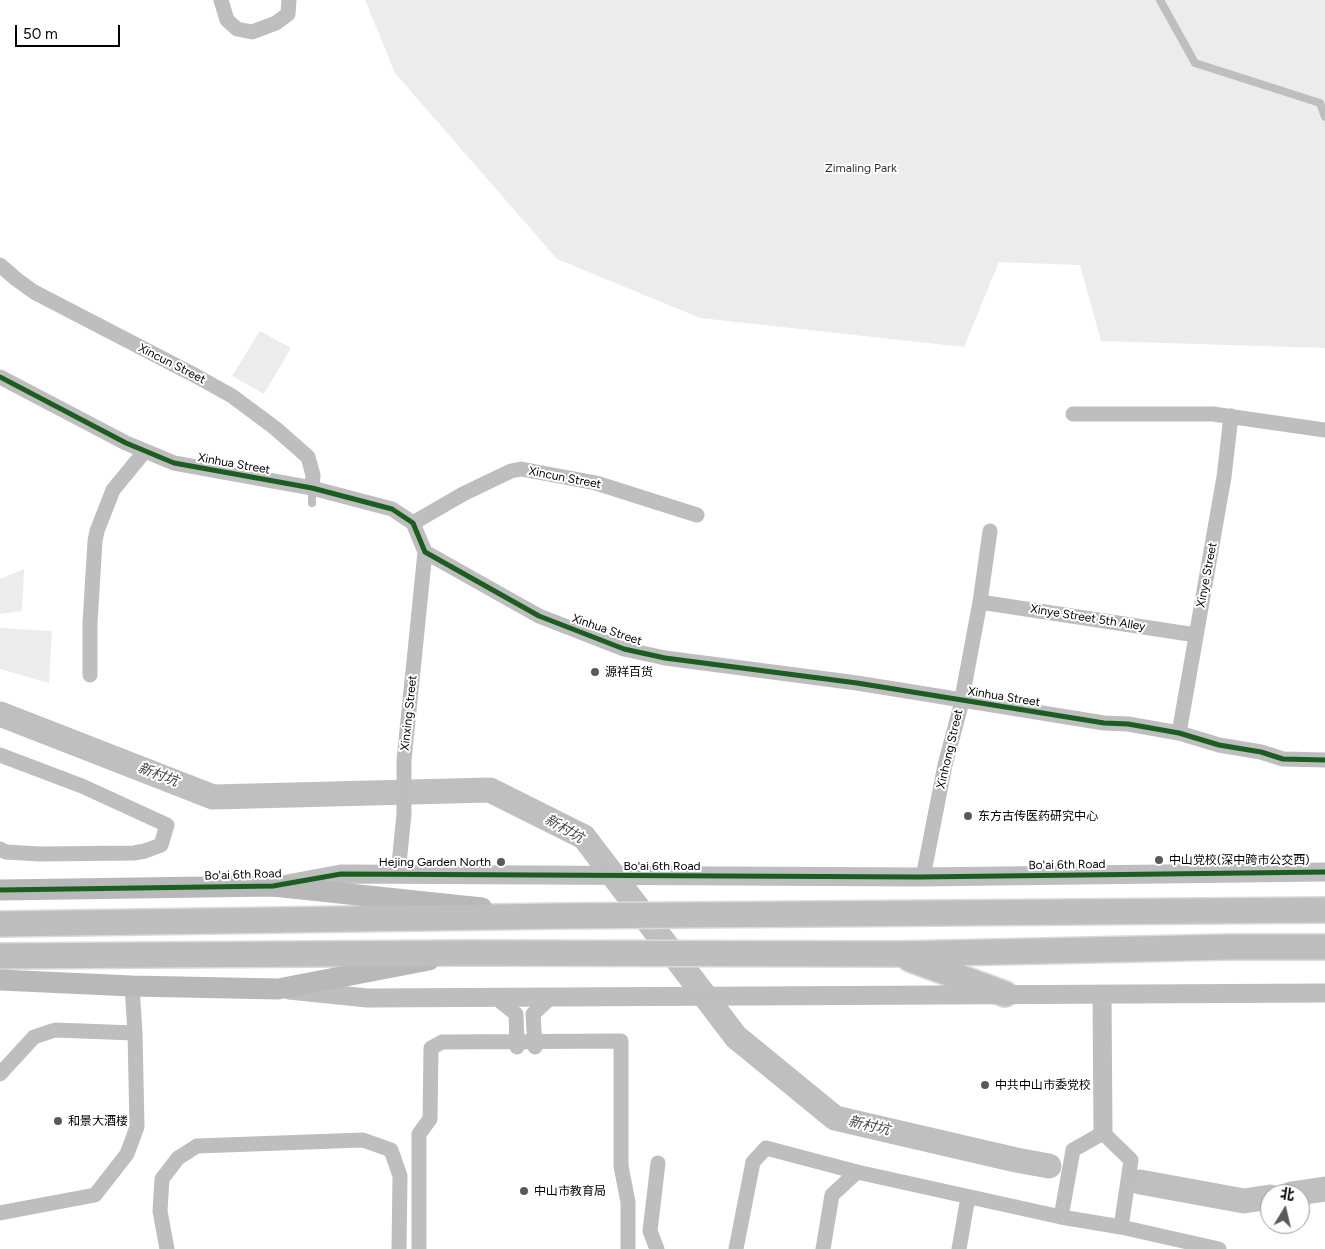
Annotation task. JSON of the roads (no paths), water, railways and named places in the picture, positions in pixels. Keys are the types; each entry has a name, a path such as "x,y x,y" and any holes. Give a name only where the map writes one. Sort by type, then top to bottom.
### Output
{"highway":[{"path":"0,924 559,916 1325,910"},
{"path":"0,956 466,953 899,954 1231,947 1325,947"},
{"path":"899,954 1005,994"}],"main road":[{"name":"Bo'ai 6th Road","path":"0,890 273,886"},
{"path":"273,886 559,916"},
{"path":"0,980 132,986 278,989 466,953"}],"street":[{"path":"221,0 227,20 237,29 252,32 276,23 288,14 289,0"},
{"name":"Xincun Street","path":"0,265 16,280 34,292 232,396 275,428 308,457 313,475 312,496"},
{"name":"Xinhua Street","path":"0,378 126,443 174,463 312,496 392,509 413,523"},
{"path":"1073,414 1163,413 1231,416 1325,430"},
{"name":"Xinye Street","path":"1179,733 1224,477 1231,416"},
{"path":"90,675 90,622 95,541 113,490 145,451"},
{"name":"Xincun Street","path":"413,523 463,494 511,471 520,469 596,482 696,515"},
{"path":"413,523 425,552"},
{"name":"Xinhong Street","path":"922,877 945,765 961,700 980,602 990,531"},
{"name":"Xinhua Street","path":"425,552 539,616 624,649 665,658 857,683 1179,733 1219,745 1261,752 1283,759 1325,760"},
{"name":"Xinxing Street","path":"398,874 404,814 404,760 425,552"},
{"name":"Xinye Street 5th Alley","path":"980,602 1196,635"},
{"path":"0,755 82,786 167,825 161,845 134,853 40,854 6,852 0,849"},
{"name":"Bo'ai 6th Road","path":"273,886 341,874 922,877 1325,872"},
{"path":"0,1213 95,1195 127,1154 137,1126 136,1033 132,986"},
{"path":"278,989 367,998 1325,993"},
{"path":"1102,994 1103,1133 1130,1160 1121,1227"},
{"path":"495,997 516,1014 517,1044"},
{"path":"535,1044 533,1014 551,997"},
{"path":"0,1074 34,1037 56,1030 136,1033"},
{"path":"419,1249 419,1134 430,1119 431,1048 442,1042 535,1044 621,1041 622,1166 628,1202 628,1249"},
{"path":"424,1249 423,1138 436,1120 436,1054 444,1048 517,1044"},
{"path":"535,1044 611,1047 616,1052 617,1168 622,1204 622,1249"},
{"path":"1061,1217 1072,1150 1103,1133"},
{"path":"167,1249 160,1211 162,1179 178,1158 197,1146 363,1140 391,1150 400,1176 400,1249"},
{"path":"736,1249 752,1162 766,1148 857,1172 968,1197 1061,1217 1121,1227 1219,1249"},
{"path":"657,1249 650,1232 658,1163"},
{"path":"823,1249 832,1195 857,1172"},
{"path":"959,1249 968,1197"}],"lane":[{"path":"1160,0 1195,63 1320,103 1325,117"}],"waterway":[{"name":"新村坑","path":"0,714 213,797 490,790 584,837 736,1037 835,1118 1049,1166"},
{"name":"新村坑","path":"1140,1182 1244,1201 1260,1199"},
{"name":"新村坑","path":"1310,1191 1325,1189"}],"place":[{"name":"源祥百货","path":"595,672"},
{"name":"东方古传医药研究中心","path":"968,816"},
{"name":"中山党校(深中跨市公交西)","path":"1159,860"},
{"name":"Hejing Garden North","path":"501,862"},
{"name":"中共中山市委党校","path":"985,1085"},
{"name":"和景大酒楼","path":"58,1121"},
{"name":"中山市教育局","path":"524,1191"}],"park label":[{"name":"Zimaling Park","path":"861,168"}]}
